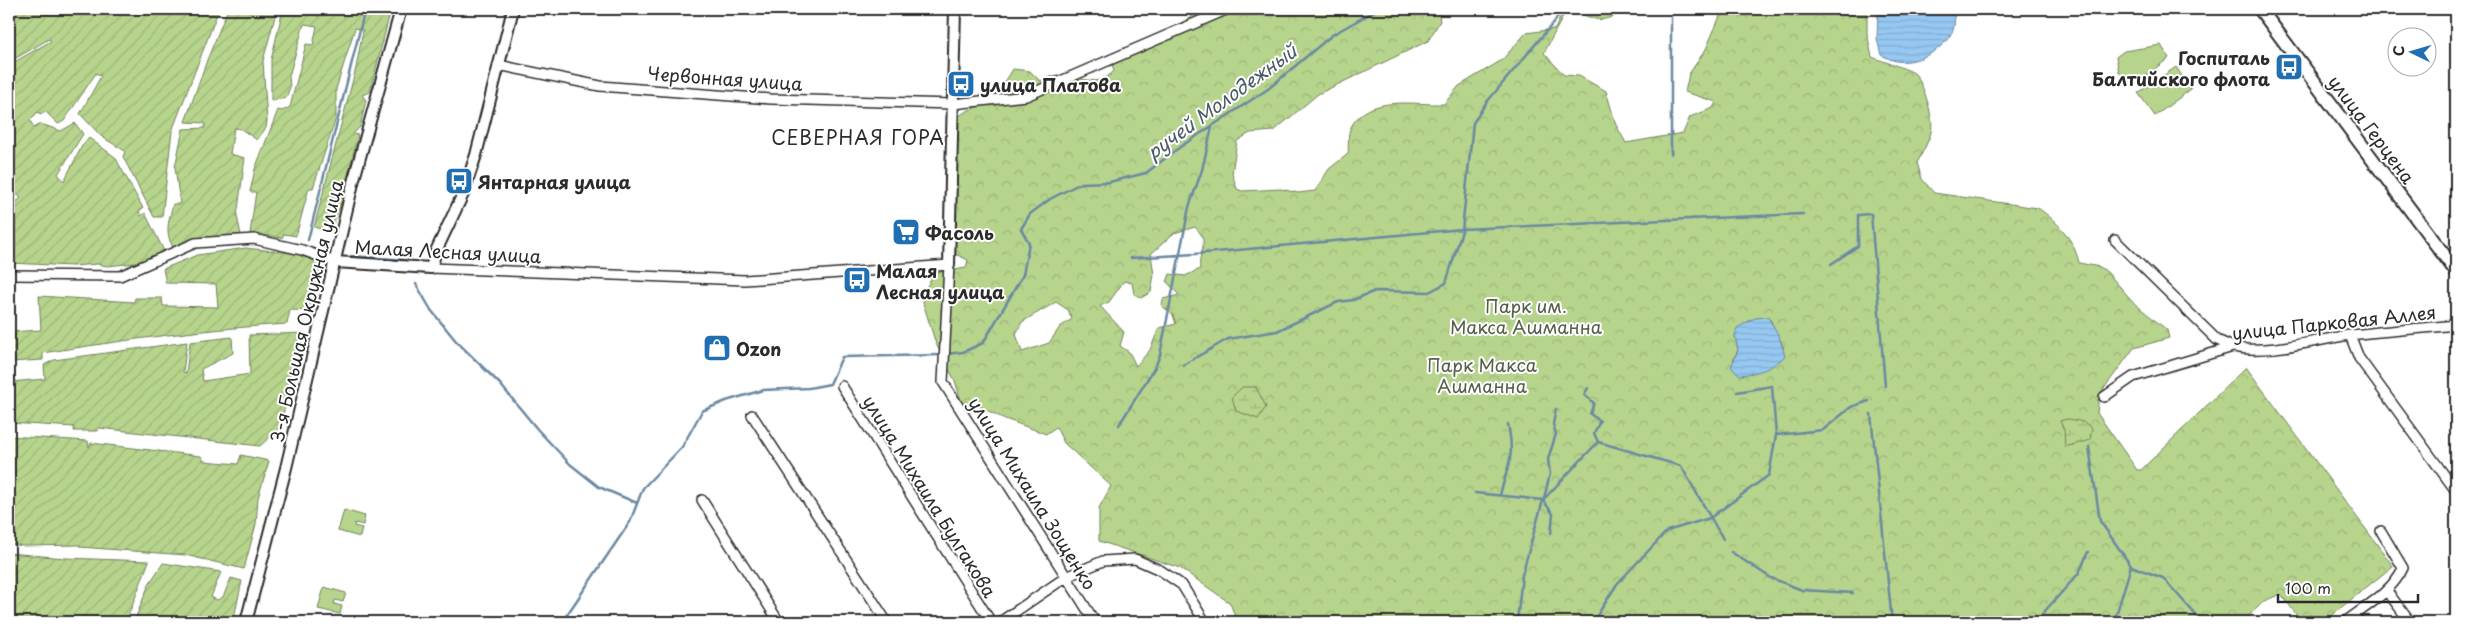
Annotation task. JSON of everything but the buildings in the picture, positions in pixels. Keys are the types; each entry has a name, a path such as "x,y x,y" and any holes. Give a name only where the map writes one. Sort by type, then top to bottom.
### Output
{"main road":[{"name":"улица Герцена","path":"2260,9 2456,271"}],"street":[{"name":"3-я Большая Окружная улица","path":"246,622 286,468 354,179 401,9"},
{"path":"431,268 436,251 463,194 476,155 513,9"},
{"path":"949,265 955,9"},
{"name":"Червонная улица","path":"498,65 600,86 771,99 953,104 1026,96 1228,9"},
{"path":"9,275 120,276 194,243 254,239 302,250 335,262"},
{"path":"2115,240 2217,340 2233,347"},
{"name":"Малая Лесная улица","path":"335,262 431,268 745,280 949,265"},
{"name":"улица Михаила Зощенко","path":"949,265 943,382 1095,622"},
{"name":"улица Парковая Аллея","path":"2104,397 2133,377 2233,347 2244,350 2266,348 2350,336 2456,325"},
{"path":"2350,336 2359,358 2456,491"},
{"name":"улица Михаила Булгакова","path":"842,386 991,622"},
{"path":"752,415 887,622"},
{"path":"702,500 779,622"},
{"path":"2345,622 2387,591 2398,578 2403,568 2380,531"},
{"path":"1000,622 1066,577 1103,561 1135,559 1160,570 1182,585 1205,622"},
{"path":"2387,591 2410,622"}],"green space":[{"path":"9,9 219,9 172,131 162,217 154,217 123,157 125,151 102,137 80,114 101,76 96,73 64,121 58,124 45,111 41,115 38,112 30,120 34,128 41,124 61,131 75,123 83,134 58,174 64,181 82,146 89,138 115,157 143,208 139,211 141,216 145,213 164,251 145,262 107,266 97,264 73,266 9,263 9,208 21,198 9,188 9,65 51,41 49,39 9,62"},
{"path":"228,9 277,9 263,61 266,128 257,140 241,129 234,128 230,154 245,158 237,216 241,235 199,239 173,247 170,242 168,226 173,204 180,204 175,167 183,129 205,128 205,123 185,122"},
{"path":"283,9 319,9 318,17 320,9 391,9 370,92 362,95 366,100 360,127 353,134 358,135 347,179 348,185 330,232 314,227 356,68 363,30 355,28 336,89 336,118 313,188 309,188 296,236 284,234 282,238 250,233 256,192 250,192 255,169 278,110 282,111 290,107 306,44 313,45 317,26 304,24 289,76 290,87 286,98 271,101 271,60"},
{"name":"Парк Макса Ашманна","path":"1205,9 1438,9 1440,21 1428,41 1318,94 1274,131 1250,133 1237,141 1232,173 1237,189 1242,191 1281,189 1298,193 1315,191 1329,169 1348,154 1350,130 1359,117 1380,105 1406,103 1444,104 1459,86 1502,60 1526,33 1555,29 1561,16 1543,9 1567,9 1544,53 1564,75 1579,76 1606,91 1616,125 1626,143 1683,133 1690,117 1713,108 1716,102 1685,92 1689,74 1706,49 1723,9 1867,9 1867,33 1872,57 1902,67 1915,74 1925,93 1932,127 1917,163 1922,179 1934,193 2038,208 2064,232 2077,254 2079,263 2100,267 2107,272 2135,304 2167,330 2169,338 2134,348 2099,395 2097,413 2137,470 2141,470 2246,367 2393,566 2323,622 2302,622 2281,594 2264,601 2243,622 1746,622 1738,615 1730,622 1237,622 1230,603 1180,568 1099,541 1099,508 1111,486 1064,443 1056,427 1046,434 1005,419 976,405 962,404 955,381 936,344 923,303 927,286 935,273 966,268 968,260 955,254 958,117 990,98 1013,69 1030,71 1040,81 1059,75 1094,81 1101,80 1114,71 1109,55 1165,32","holes":["1195,227 1203,238 1200,269 1185,276 1170,274 1167,282 1179,295 1163,299 1162,306 1173,315 1176,324 1159,328 1150,350 1136,366 1129,352 1120,346 1124,332 1100,306 1109,302 1124,281 1132,283 1134,294 1141,298 1151,292 1154,275 1151,254 1174,233","1056,302 1068,310 1072,319 1060,327 1049,343 1022,352 1016,334 1022,322","1769,317 1784,348 1733,360 1738,350 1735,336 1742,327 1752,320"]},
{"path":"1574,9 1630,9 1602,20 1590,17"},
{"path":"2161,45 2169,58 2132,86 2119,72 2116,57 2124,51"},
{"path":"2176,67 2191,89 2155,116 2138,93"},
{"path":"246,248 297,255 316,262 323,267 312,311 290,310 287,324 164,336 43,353 43,360 10,362 11,370 9,371 9,332 41,330 39,296 134,302 135,298 162,298 163,306 218,307 216,284 166,283 163,269 197,255"},
{"path":"305,333 282,418 286,420 260,446 99,428 98,431 74,431 74,427 9,423 9,382 45,379 44,365 54,360 187,342 183,372 186,373 190,342 232,337 233,353 201,369 203,381 250,374 249,335"},
{"path":"1242,387 1256,387 1266,407 1258,419 1236,411 1232,397"},
{"path":"2067,419 2081,421 2090,426 2092,429 2090,440 2065,447 2064,430 2060,421"},
{"path":"9,436 88,441 89,447 91,443 201,456 204,461 238,464 241,455 269,461 258,498 256,524 244,569 185,555 80,547 80,545 24,546 9,544"},
{"path":"344,510 365,516 363,525 355,523 354,526 362,528 360,537 338,531"},
{"path":"9,553 65,558 149,561 126,622 9,622 9,568 12,568 9,567"},
{"path":"163,563 221,572 211,597 217,600 223,597 231,578 242,581 233,622 134,622 149,584"},
{"path":"324,587 346,593 343,602 335,600 334,604 342,606 340,614 318,609"}],"water":[{"path":"1878,9 1952,9 1955,20 1953,30 1939,48 1929,54 1918,59 1894,61 1881,55 1877,39"},
{"path":"1768,317 1779,336 1785,356 1764,370 1740,375 1731,367 1738,350 1735,336 1737,328 1755,318"}],"waterway":[{"path":"308,240 365,9"},
{"name":"ручей Молодежный","path":"947,354 963,352 983,343 1023,275 1029,243 1021,229 1030,214 1050,199 1081,183 1109,182 1146,173 1180,147 1268,89 1332,35 1378,9"},
{"path":"1183,365 1228,339 1277,331 1338,302 1353,300 1375,291 1429,292 1446,283 1462,231 1473,123 1486,103 1555,21 1562,9"},
{"path":"1671,9 1671,154"},
{"path":"1119,425 1155,367 1160,355 1189,207 1202,170 1212,127"},
{"path":"1131,258 1195,254 1462,229 1803,214"},
{"path":"1831,264 1858,246 1858,215 1871,214 1885,386"},
{"path":"351,256 406,260"},
{"path":"416,284 431,310 456,341 500,384 538,430 570,464 599,487 637,503"},
{"name":"ручей Молодежный","path":"562,622 630,522 643,488 682,447 702,411 726,401 763,390 809,388 830,384 842,357 941,355"},
{"path":"1737,392 1772,386 1776,435"},
{"path":"1588,388 1584,395 1594,403 1590,414 1600,421 1594,433 1598,442"},
{"path":"1593,622 1617,584 1667,531 1710,518 1769,475 1776,435 1823,430 1851,407 1869,401"},
{"path":"1544,498 1550,474 1548,459 1556,434 1553,424 1556,409"},
{"path":"1871,414 1892,622"},
{"path":"1500,495 1511,454 1508,424"},
{"path":"1517,622 1522,575 1543,500 1598,442 1681,466 1723,539"},
{"path":"2089,447 2100,521 2131,566 2163,578 2202,622"},
{"path":"1475,493 1543,500 1553,514 1551,533"},
{"path":"1731,552 1771,578 1802,590 1853,593"},
{"path":"2035,622 2079,573 2088,552"},
{"path":"2114,622 2131,566"}],"place":[{"name":"Госпиталь Балтийского флота","path":"2289,67"},
{"name":"улица Платова","path":"961,84"},
{"name":"Янтарная улица","path":"459,181"},
{"name":"Фасоль","path":"906,232"},
{"name":"Малая Лесная улица","path":"857,280"},
{"name":"Ozon","path":"717,348"}],"district":[{"name":"СЕВЕРНАЯ ГОРА","path":"858,137"}],"park label":[{"name":"Парк им. Макса Ашманна","path":"1526,315"}]}
